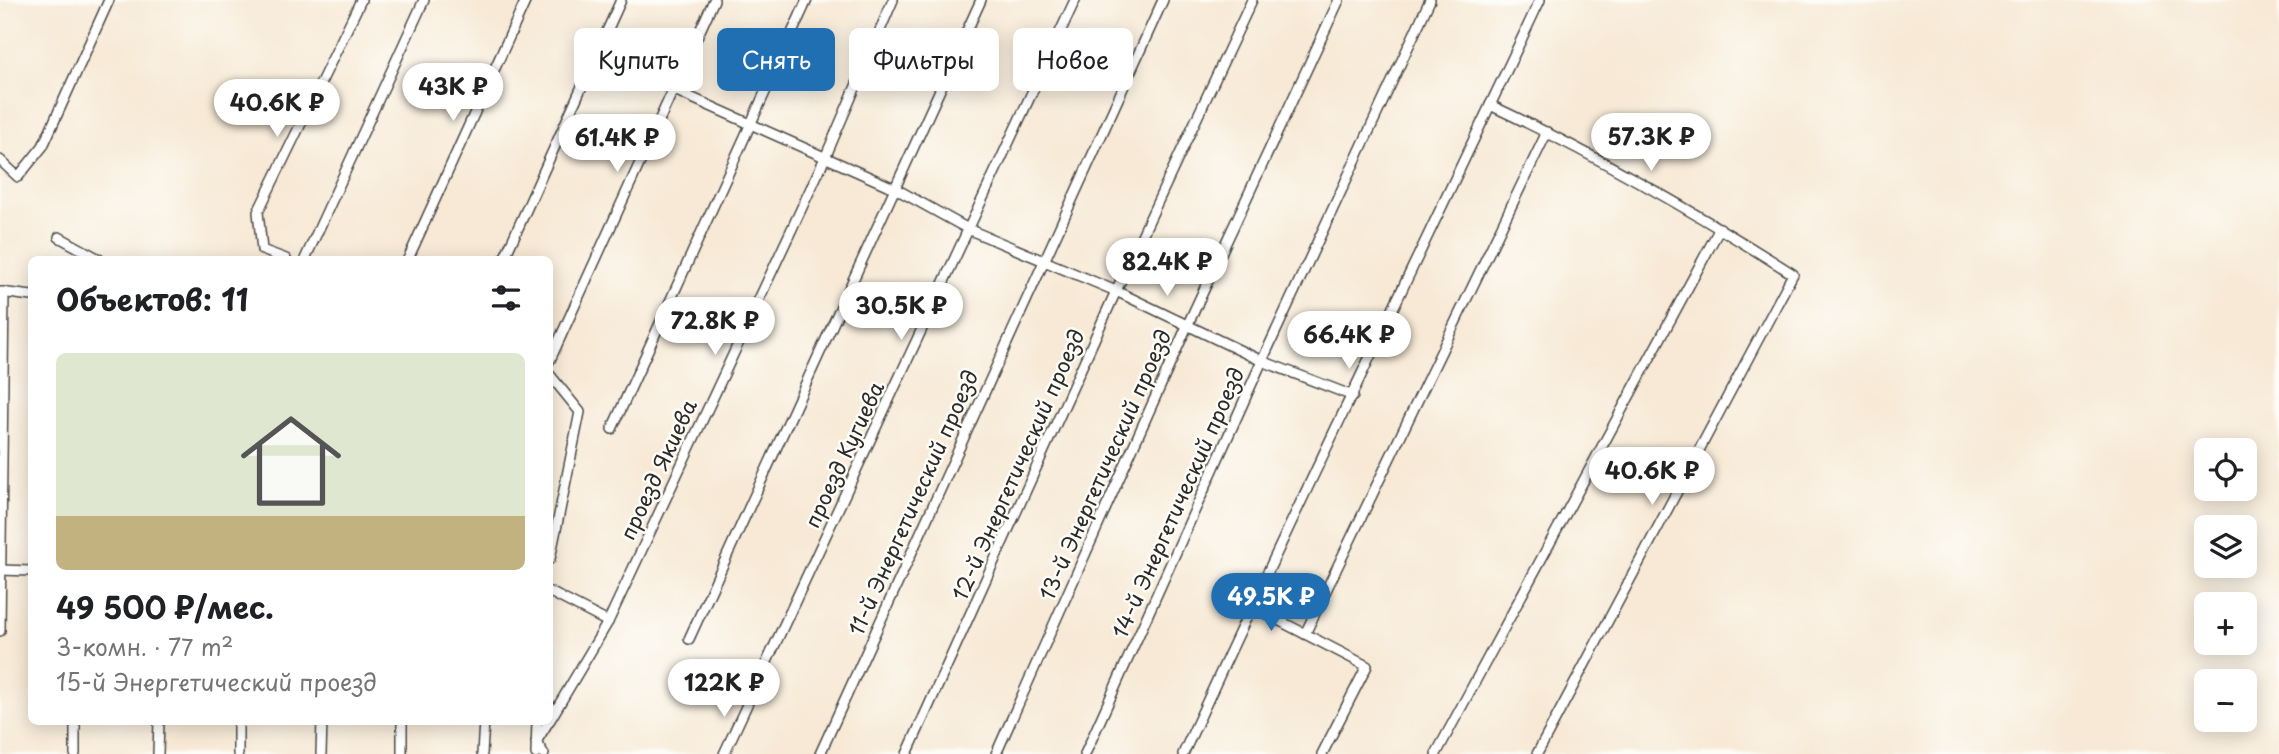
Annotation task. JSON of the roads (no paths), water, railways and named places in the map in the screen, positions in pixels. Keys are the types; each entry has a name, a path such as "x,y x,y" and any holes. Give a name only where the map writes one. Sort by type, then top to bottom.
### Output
{"street":[{"path":"0,160 18,177 43,146 108,0"},
{"path":"261,254 258,212 361,0"},
{"path":"306,256 424,0"},
{"path":"409,256 526,0"},
{"path":"608,28 621,0"},
{"path":"700,28 713,0"},
{"path":"612,429 807,0"},
{"name":"проезд Якиева","path":"553,713 608,622 825,158 893,0"},
{"path":"689,639 981,0"},
{"name":"проезд Кугиева","path":"724,754 1075,0"},
{"name":"11-й Энергетический проезд","path":"820,754 1163,0"},
{"name":"12-й Энергетический проезд","path":"907,754 1116,290 1252,0"},
{"name":"13-й Энергетический проезд","path":"996,754 1188,324 1339,0"},
{"name":"14-й Энергетический проезд","path":"1085,754 1262,361 1430,0"},
{"path":"1183,754 1314,470 1353,396 1539,0"},
{"path":"505,256 580,91"},
{"path":"553,353 671,91"},
{"path":"677,91 896,189 970,230 1044,258 1116,290 1262,361 1353,396"},
{"path":"1490,105 1547,132 1720,228 1793,274 1537,754"},
{"path":"1305,634 1547,132"},
{"path":"1436,754 1720,228"},
{"path":"59,237 90,256"},
{"path":"0,631 2,292 28,295"},
{"path":"553,380 580,412 553,544"},
{"path":"1,570 28,571"},
{"path":"553,594 608,622"},
{"path":"1251,606 1367,666 1322,754"},
{"path":"75,725 75,754"},
{"path":"158,754 159,725"},
{"path":"238,725 238,754"},
{"path":"321,754 322,725"},
{"path":"402,725 402,754"},
{"path":"482,754 484,725"},
{"path":"536,754 537,725"},
{"name":"проезд Якиева","path":"536,742 546,725"},
{"path":"536,742 544,754"}]}
